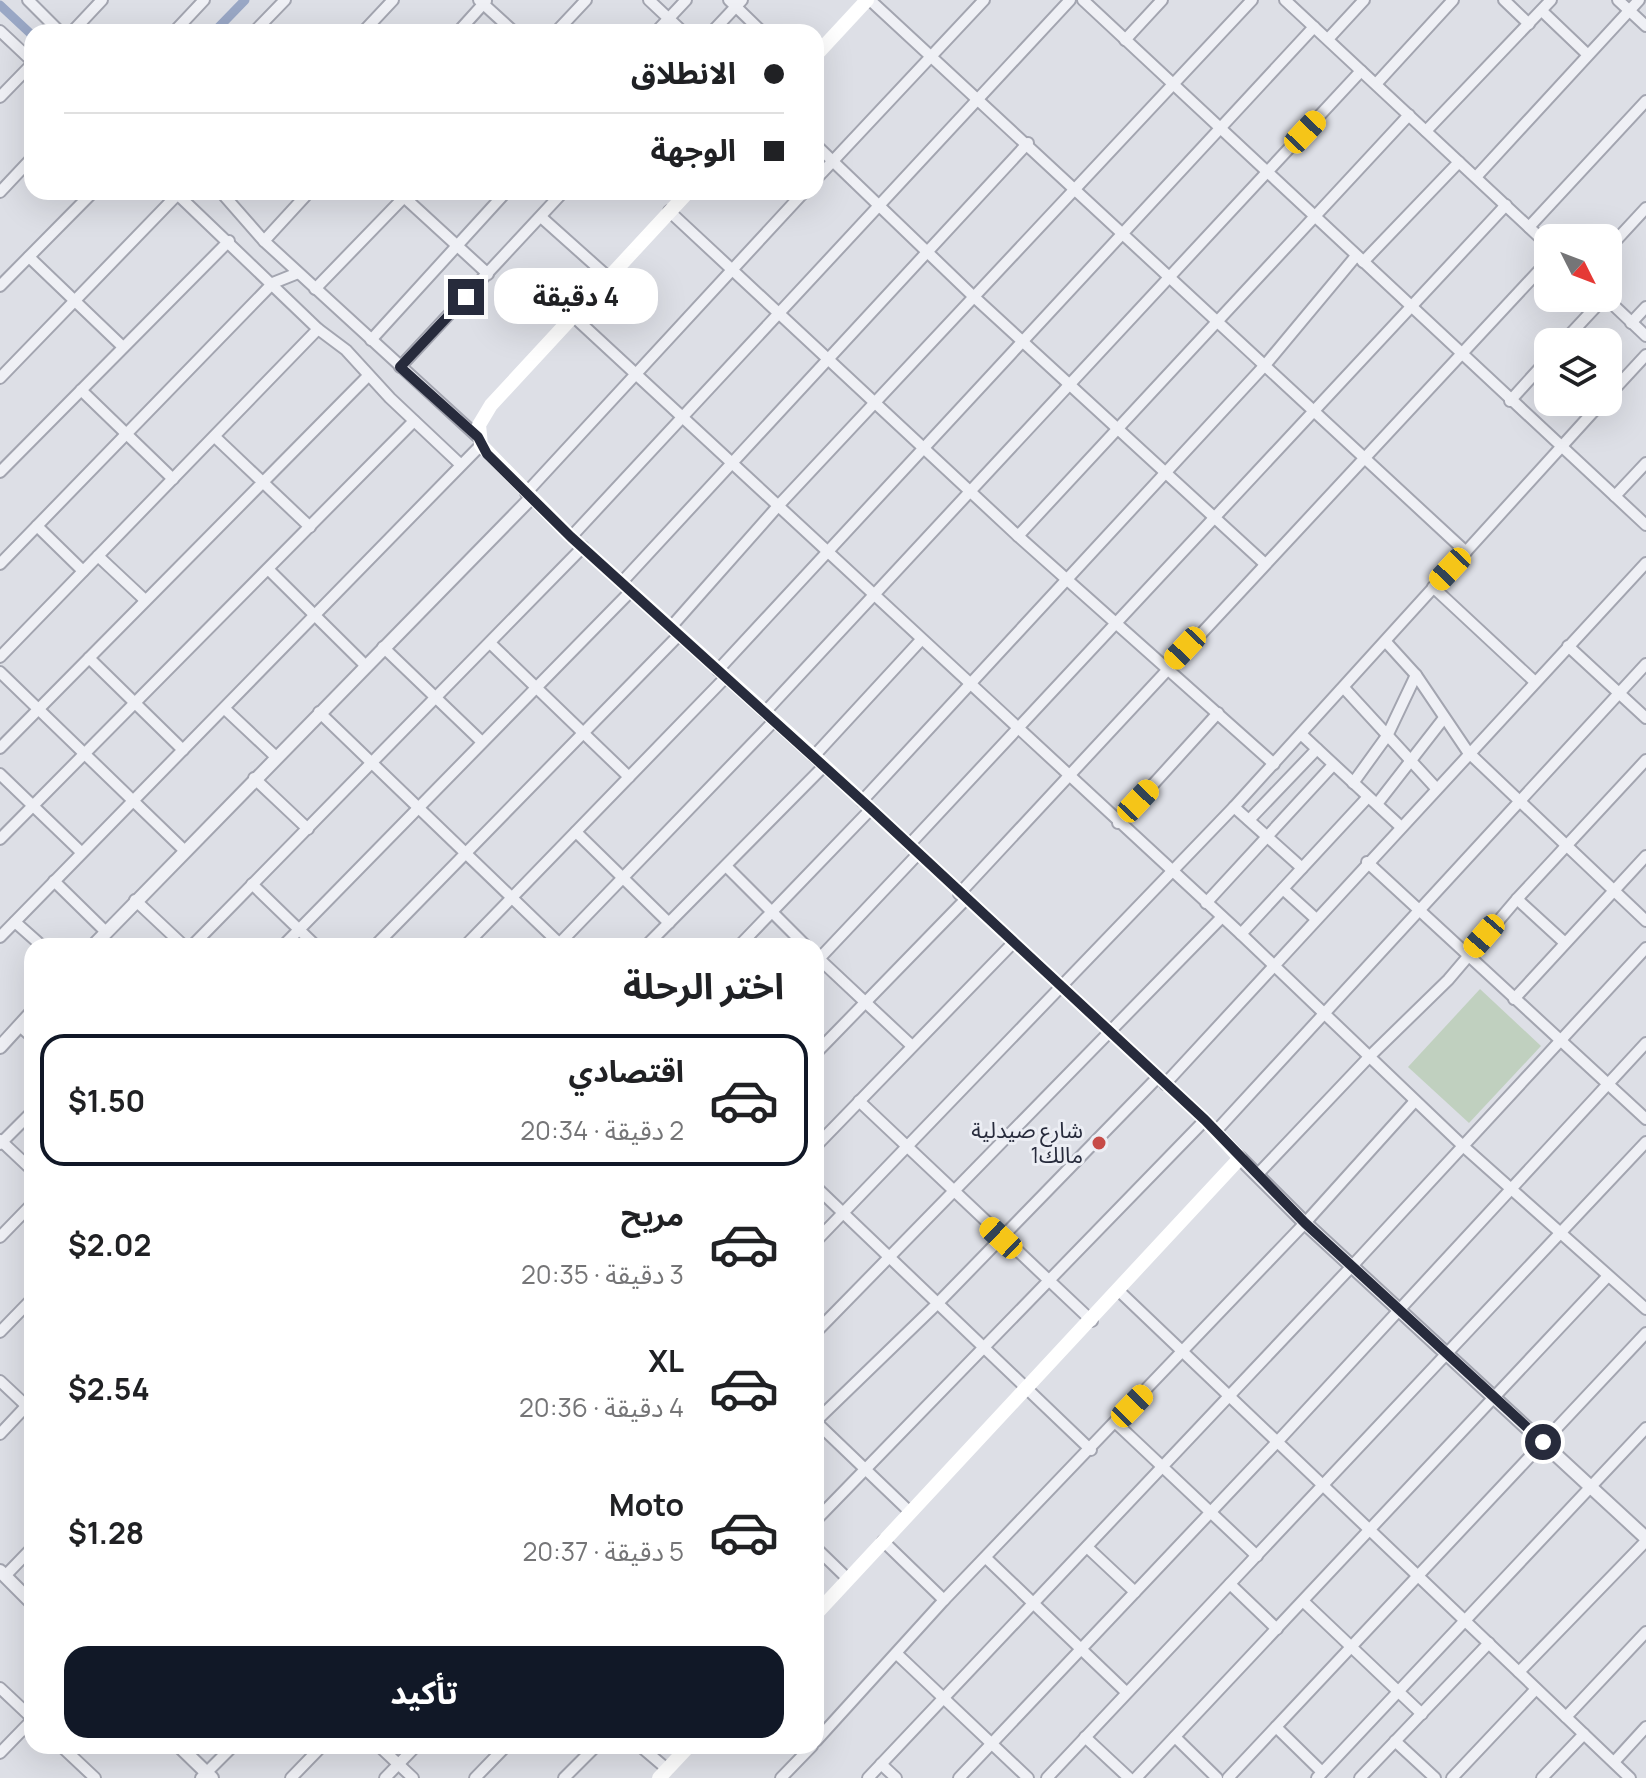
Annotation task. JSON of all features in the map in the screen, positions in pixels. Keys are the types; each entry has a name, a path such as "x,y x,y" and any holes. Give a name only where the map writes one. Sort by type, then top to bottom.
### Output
{"main road":[{"path":"824,47 869,0"},
{"path":"680,200 491,405 479,425 479,441 571,537 819,761 1210,1126 1240,1158 1092,1321 824,1605"},
{"path":"663,1774 682,1754"}],"street":[{"path":"28,0 52,24"},
{"path":"80,24 102,0"},
{"path":"182,24 204,0"},
{"path":"262,24 285,0"},
{"path":"370,24 393,0"},
{"path":"564,24 586,0"},
{"path":"649,0 674,24"},
{"path":"663,24 686,0"},
{"path":"869,0 1076,187 1466,552"},
{"path":"824,171 984,0"},
{"path":"571,537 684,419 1070,0"},
{"path":"1083,0 1646,525"},
{"path":"1125,40 1162,0"},
{"path":"383,938 584,732 675,631 778,506 1252,0"},
{"path":"1285,0 1534,232"},
{"path":"1328,39 1364,0"},
{"path":"1376,84 1453,0"},
{"path":"1504,0 1529,24"},
{"path":"1426,131 1551,0"},
{"path":"1618,0 1646,26"},
{"path":"1476,177 1639,0"},
{"path":"464,24 483,1 506,24"},
{"path":"718,24 735,2 755,24"},
{"path":"1542,11 1587,54"},
{"path":"473,938 629,777 722,674 824,551 1314,27"},
{"path":"0,31 24,54"},
{"path":"0,97 24,71"},
{"path":"566,938 770,717 874,596 1361,71"},
{"path":"1529,227 1646,101"},
{"path":"1018,536 1409,115"},
{"path":"291,938 537,687 732,463 1028,143"},
{"path":"824,153 973,296 1264,563"},
{"path":"747,938 969,684 1360,259 1459,162"},
{"path":"0,192 24,166"},
{"path":"0,286 85,200"},
{"path":"0,378 169,200"},
{"path":"184,200 318,329 346,350 368,376 460,464"},
{"path":"0,937 316,616 479,441 264,241 228,200"},
{"path":"264,241 302,200"},
{"path":"315,289 401,200"},
{"path":"411,200 488,274"},
{"path":"371,340 499,200"},
{"path":"400,367 556,200"},
{"path":"99,938 528,495 796,200"},
{"path":"824,951 1018,730 1506,205"},
{"path":"1622,234 1646,208"},
{"path":"669,211 1065,580 1274,764"},
{"path":"541,217 607,276"},
{"path":"0,471 229,241"},
{"path":"29,257 123,347"},
{"path":"0,564 273,283 298,273"},
{"path":"824,1045 962,897 1067,776 1534,276"},
{"path":"1631,323 1646,307"},
{"path":"1576,328 1592,312"},
{"path":"1620,312 1646,336"},
{"path":"572,315 1241,934 1463,1146 1646,1309"},
{"path":"0,657 318,329"},
{"path":"1622,381 1646,355"},
{"path":"1510,401 1534,374"},
{"path":"0,748 368,376"},
{"path":"81,390 173,479"},
{"path":"824,1233 1302,735 1589,416"},
{"path":"0,839 137,705 414,421"},
{"path":"215,437 310,527"},
{"path":"1615,496 1646,463"},
{"path":"37,526 83,571"},
{"path":"200,938 583,547"},
{"path":"98,556 145,600"},
{"path":"824,1413 937,1304 1273,965 1646,563"},
{"path":"269,570 365,665"},
{"path":"1433,587 1534,681"},
{"path":"654,938 726,866 921,640"},
{"path":"1386,642 1416,675 1468,752 1646,921"},
{"path":"490,643 629,777"},
{"path":"1568,646 1646,718"},
{"path":"383,647 482,742"},
{"path":"89,658 183,750"},
{"path":"824,1512 1049,1282 1321,1013 1646,664"},
{"path":"0,672 184,850"},
{"path":"1353,783 1387,736 1416,675"},
{"path":"1344,688 1435,787"},
{"path":"225,709 275,756"},
{"path":"319,712 552,938"},
{"path":"1118,823 1218,713"},
{"path":"1241,934 1302,868 1410,761 1444,718"},
{"path":"1302,735 1400,826"},
{"path":"1249,820 1317,749"},
{"path":"1257,1175 1369,1057 1448,980 1517,899 1646,760"},
{"path":"1206,903 1333,765"},
{"path":"0,774 81,852"},
{"path":"254,778 308,829"},
{"path":"1234,807 1302,868"},
{"path":"576,832 669,923"},
{"path":"1514,999 1646,856"},
{"path":"1367,862 1646,1119"},
{"path":"726,866 798,938"},
{"path":"54,881 105,931"},
{"path":"252,884 308,938"},
{"path":"1283,889 1315,918"},
{"path":"1517,899 1565,943"},
{"path":"135,900 175,938"},
{"path":"824,1324 1222,917"},
{"path":"15,922 33,938"},
{"path":"824,1138 1012,944"},
{"path":"868,1778 1353,1265 1646,948"},
{"path":"824,965 912,1046"},
{"path":"0,1046 24,1021"},
{"path":"20,1026 24,1030"},
{"path":"959,1778 1278,1441 1646,1043"},
{"path":"859,1101 1092,1321"},
{"path":"824,1732 944,1600 1091,1450 1305,1223 1415,1101"},
{"path":"24,1120 1,1142 24,1163"},
{"path":"1047,1778 1646,1142"},
{"path":"1240,1158 1305,1223 1645,1534 1519,1672"},
{"path":"824,1195 1091,1450"},
{"path":"0,1237 24,1212"},
{"path":"1136,1778 1372,1531 1608,1276"},
{"path":"1119,1291 1630,1778"},
{"path":"0,1332 24,1307"},
{"path":"1228,1778 1646,1333"},
{"path":"0,1381 24,1401"},
{"path":"0,1434 24,1412"},
{"path":"1116,1423 1257,1556"},
{"path":"1276,1727 1320,1775 1646,1428"},
{"path":"824,1429 910,1512"},
{"path":"883,1541 944,1600"},
{"path":"1087,1547 1135,1592"},
{"path":"24,1555 2,1573 24,1595"},
{"path":"824,1556 848,1579"},
{"path":"986,1558 1126,1692"},
{"path":"1230,1584 1277,1629"},
{"path":"1304,1602 1422,1714"},
{"path":"1566,1717 1646,1632"},
{"path":"1360,1778 1489,1643"},
{"path":"897,1654 1028,1778"},
{"path":"0,1688 24,1711"},
{"path":"1452,1778 1536,1689"},
{"path":"1614,1762 1646,1727"},
{"path":"0,1753 24,1728"},
{"path":"1542,1778 1584,1734"},
{"path":"1085,1737 1129,1778"},
{"path":"1175,1737 1217,1778"},
{"path":"1395,1741 1435,1778"},
{"path":"69,1754 91,1777"},
{"path":"186,1754 207,1776 226,1754"},
{"path":"291,1778 314,1754"},
{"path":"387,1754 413,1778"},
{"path":"385,1778 408,1754"},
{"path":"475,1778 498,1754"},
{"path":"564,1778 588,1754"},
{"path":"647,1754 663,1774"},
{"path":"782,1778 804,1754"},
{"path":"881,1764 896,1778"}],"green space":[{"path":"1480,989 1541,1046 1469,1123 1408,1067"}],"waterway":[{"path":"222,24 245,0"},
{"path":"0,5 24,28"}],"place":[{"name":"شارع صيدلية مالك1","path":"1099,1143"}],"route":[{"path":"466,297 400,367 478,437 487,454 571,537 871,809 1012,944 1205,1120 1305,1223 1543,1442"}]}
